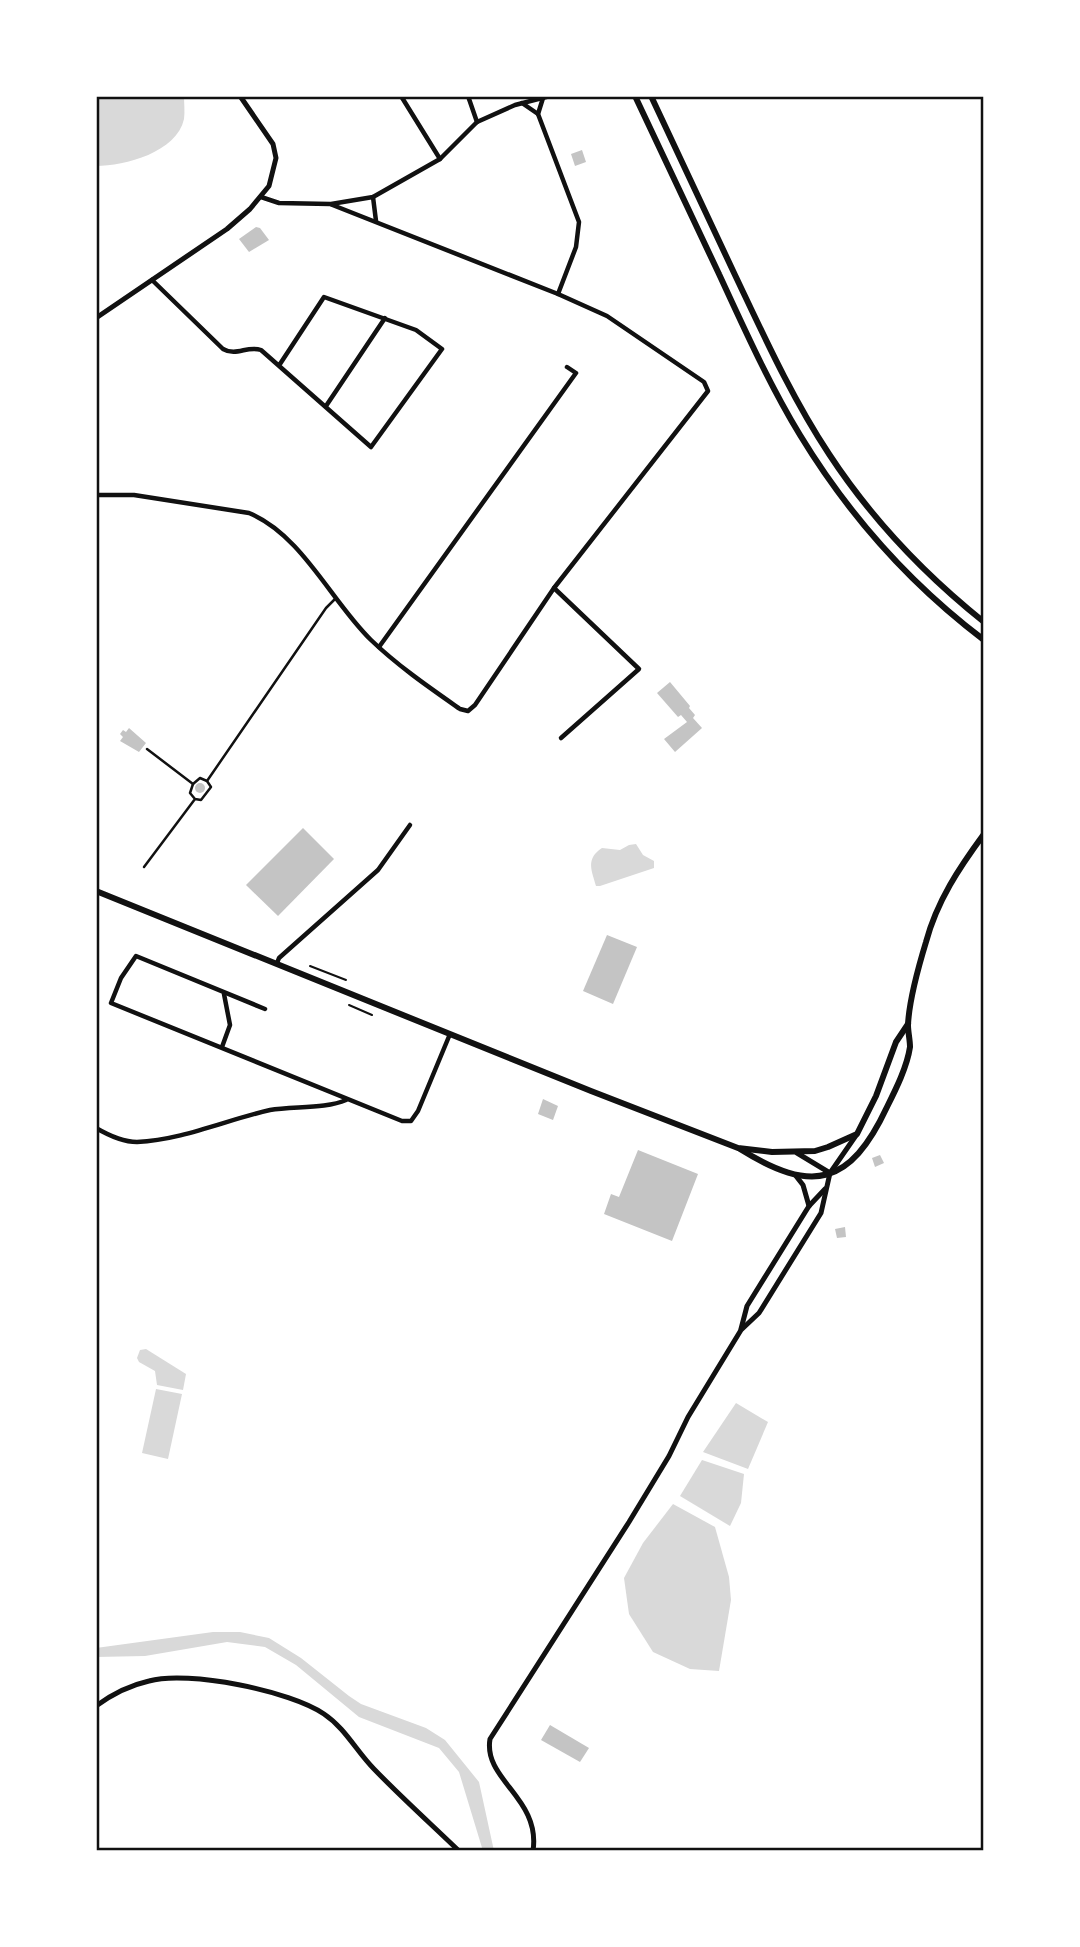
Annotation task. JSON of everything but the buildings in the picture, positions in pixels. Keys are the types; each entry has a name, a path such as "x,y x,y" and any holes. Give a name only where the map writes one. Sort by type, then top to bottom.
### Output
{"main road":[{"path":"652,97 769,348 830,455 860,497 904,549 951,595 984,622"},
{"path":"636,99 750,340 800,436 835,487 884,547 932,597 984,640"},
{"path":"96,891 738,1148 768,1166 796,1176 815,1177 830,1173 852,1161 866,1145 883,1115 901,1075 910,1046 908,1024 922,956 934,916 952,880 984,834"},
{"path":"738,1148 797,1153 828,1147 857,1134 883,1081 896,1042 908,1024"}],"street":[{"path":"96,318 228,229 261,197 273,176 276,158 273,144 240,96"},
{"path":"401,96 440,159"},
{"path":"468,96 478,122"},
{"path":"261,197 279,203 330,204 373,197 440,159 478,122 522,103 550,96"},
{"path":"538,114 543,98"},
{"path":"522,103 538,114 579,222 576,247 558,294"},
{"path":"373,197 377,222"},
{"path":"96,495 134,495 249,513 261,518 287,537 335,599 379,648 418,680 460,709 468,711 475,705 554,588 708,391 704,382 607,316 330,204"},
{"path":"152,280 223,349 234,353 256,348 279,364 371,447 442,348 416,330 324,297 279,364"},
{"path":"326,407 385,318"},
{"path":"379,648 576,373 567,367"},
{"path":"554,588 639,669 561,738"},
{"path":"207,781 326,608 335,599"},
{"path":"147,749 193,784"},
{"path":"200,778 207,781 211,787 201,800 195,799 190,793 193,784 200,778"},
{"path":"144,867 195,799"},
{"path":"277,963 279,958 378,870 410,825"},
{"path":"265,1009 136,956 121,978 111,1003 402,1121 411,1121 418,1111 450,1034"},
{"path":"222,1047 230,1026 224,993"},
{"path":"96,1128 126,1140 148,1140 271,1110 346,1100"},
{"path":"533,1851 534,1832 531,1820 521,1800 490,1760 490,1739 629,1522 741,1330 759,1313 821,1213 830,1173 857,1134"},
{"path":"797,1153 830,1173"},
{"path":"796,1176 803,1185 808,1206"},
{"path":"741,1330 747,1306 808,1206 827,1186"},
{"path":"96,1706 124,1690 171,1677 249,1686 292,1698 335,1722 373,1768 459,1851"}],"path":[{"path":"310,965 346,980"},
{"path":"349,1005 372,1015"}],"shaded area":[{"path":"96,96 184,96 184,119 171,140 148,155 121,163 96,166"},
{"path":"636,844 643,855 654,861 654,868 596,886 591,866 593,856 602,848 620,850"},
{"path":"146,1349 186,1374 183,1390 157,1385 155,1371 137,1358 140,1350"},
{"path":"156,1389 182,1394 168,1459 142,1453"},
{"path":"736,1403 768,1422 748,1469 703,1452"},
{"path":"702,1460 744,1474 741,1503 730,1526 680,1496"},
{"path":"673,1504 715,1527 729,1577 731,1600 719,1671 690,1669 653,1652 629,1614 624,1578 643,1543"},
{"path":"213,1632 240,1632 269,1638 301,1658 361,1704 426,1728 445,1740 479,1782 494,1851 483,1851 459,1772 439,1748 359,1717 296,1665 265,1647 227,1642 145,1656 96,1657 96,1648"}]}
